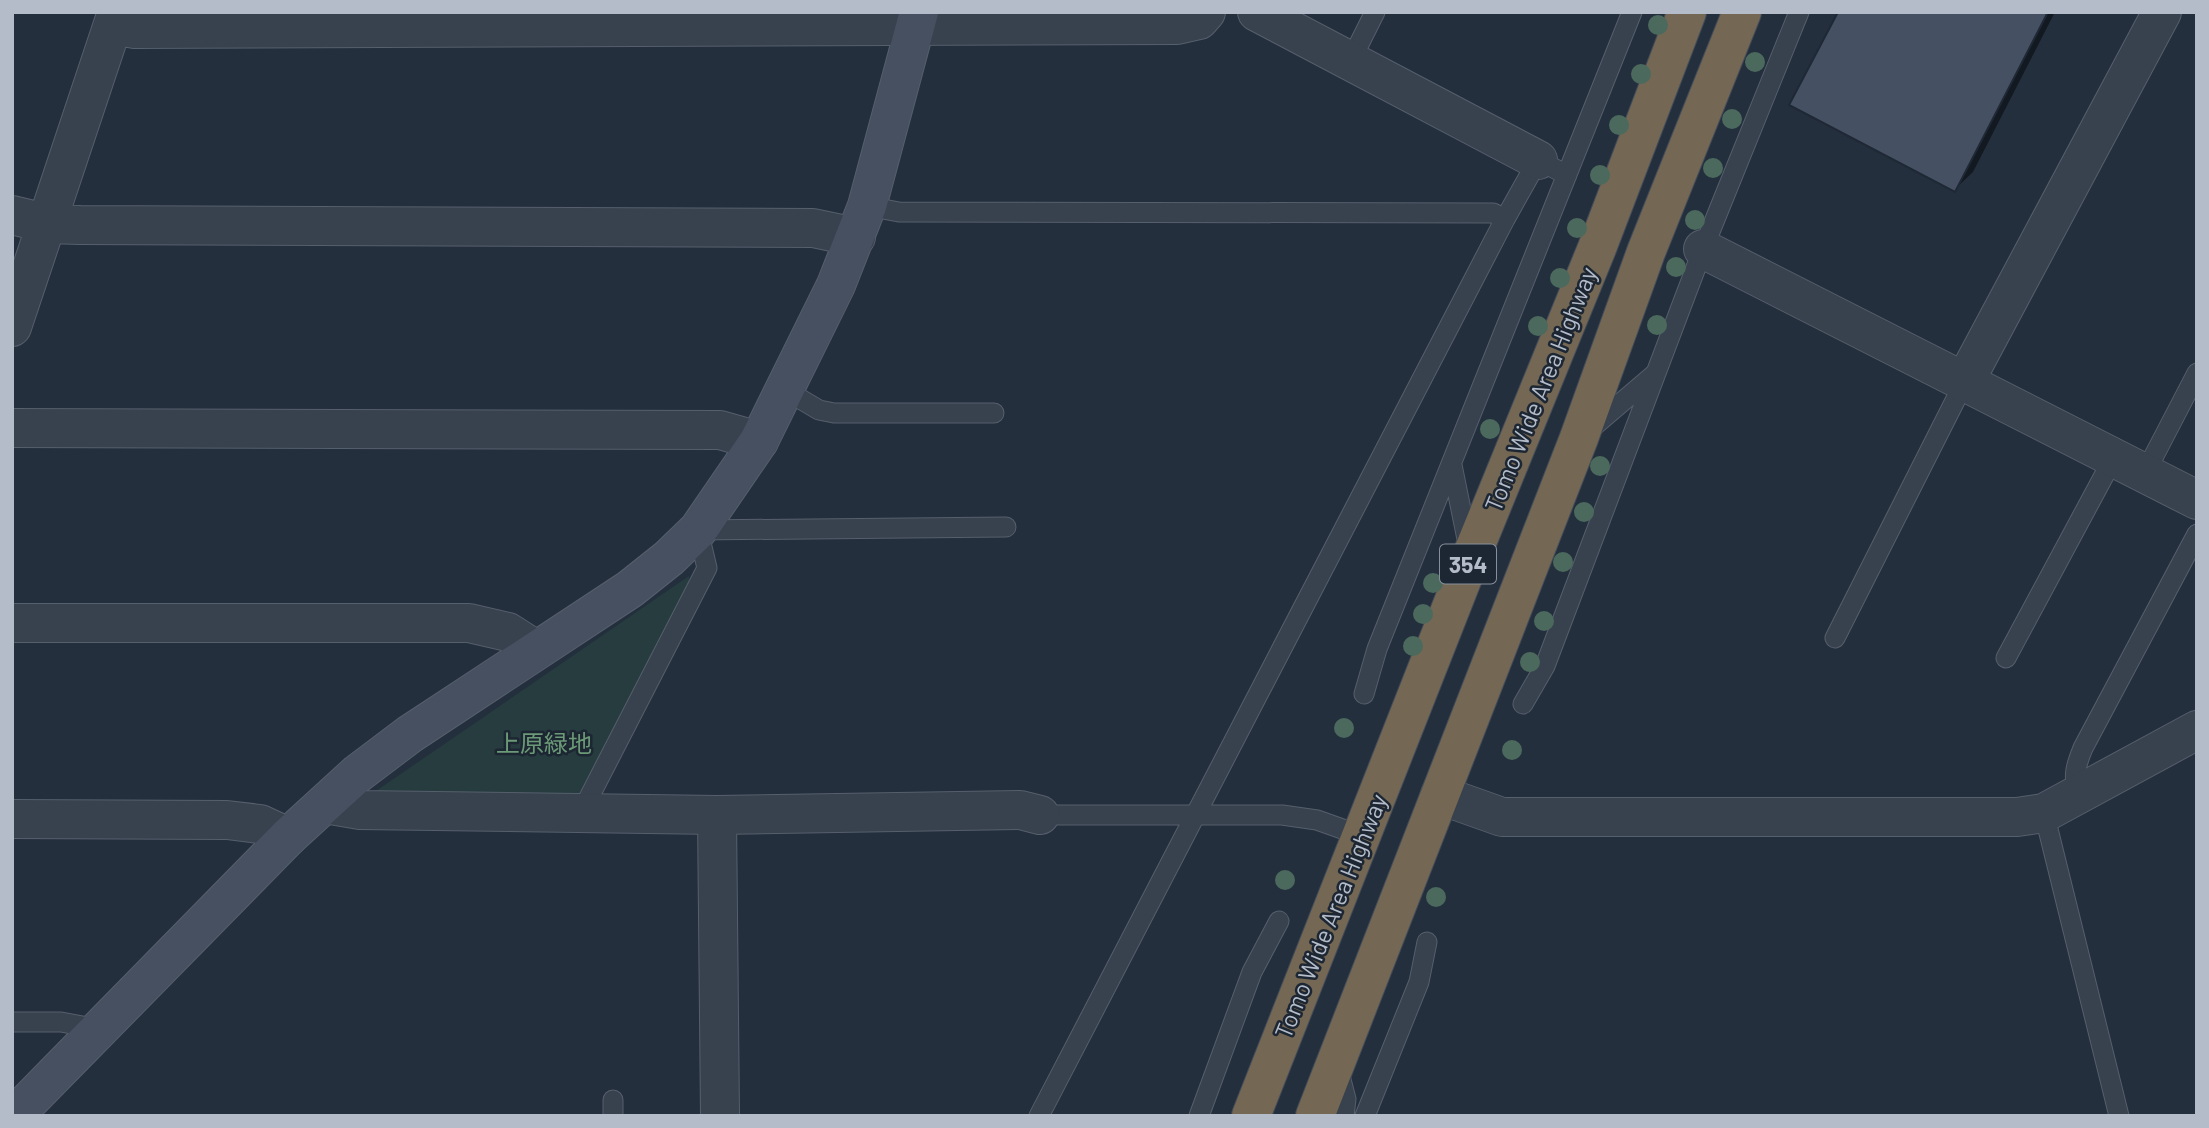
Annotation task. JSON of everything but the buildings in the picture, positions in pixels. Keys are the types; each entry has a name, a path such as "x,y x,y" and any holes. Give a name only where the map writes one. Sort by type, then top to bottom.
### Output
{"highway":[{"name":"Tomo Wide Area Highway","path":"1251,1116 1471,557 1597,248 1687,12"},
{"name":"Tomo Wide Area Highway","path":"1315,1116 1579,438 1646,252 1742,12"}],"street":[{"path":"12,327 49,224 115,19 135,29 475,20 917,18 1177,25 1199,20 1206,12"},
{"path":"1257,12 1553,167"},
{"path":"1965,381 2162,12"},
{"path":"14,1116 288,837 357,774 410,734 630,589 669,558 698,530 759,441 828,304 861,221 917,18"},
{"path":"12,215 49,224 813,228 861,221"},
{"path":"1703,249 2197,500"},
{"path":"12,428 720,430 759,441"},
{"path":"12,622 469,623 508,632 536,650"},
{"path":"1440,795 1502,817 2017,817 2044,813 2197,730"},
{"path":"325,804 360,810 717,815 1020,810 1040,815"},
{"path":"717,815 720,1116"},
{"path":"12,819 228,820 260,824 288,837"}],"lane":[{"path":"1350,62 1375,12"},
{"path":"1364,694 1377,649 1452,465 1553,167 1632,12"},
{"path":"1523,704 1545,666 1703,249 1798,12"},
{"path":"1040,1116 1505,219 1553,167"},
{"path":"861,221 913,212 1493,214 1505,219"},
{"path":"1579,438 1657,373"},
{"path":"2006,658 2129,465 2197,373"},
{"path":"1835,638 1965,381"},
{"path":"786,390 818,410 834,412 994,413"},
{"path":"1452,465 1471,557"},
{"path":"581,813 707,568 698,530 1006,527"},
{"path":"2079,795 2075,783 2076,767 2083,748 2197,534"},
{"path":"2044,813 2119,1116"},
{"path":"1040,815 1282,815 1317,820 1362,836"},
{"path":"1199,1116 1252,972 1279,921"},
{"path":"1366,1116 1419,982 1427,942"},
{"path":"12,1022 61,1022 98,1029"},
{"path":"1336,1060 1346,1099 1344,1116"}],"green space":[{"name":"上原緑地","path":"689,576 689,588 577,798 373,793"}]}
